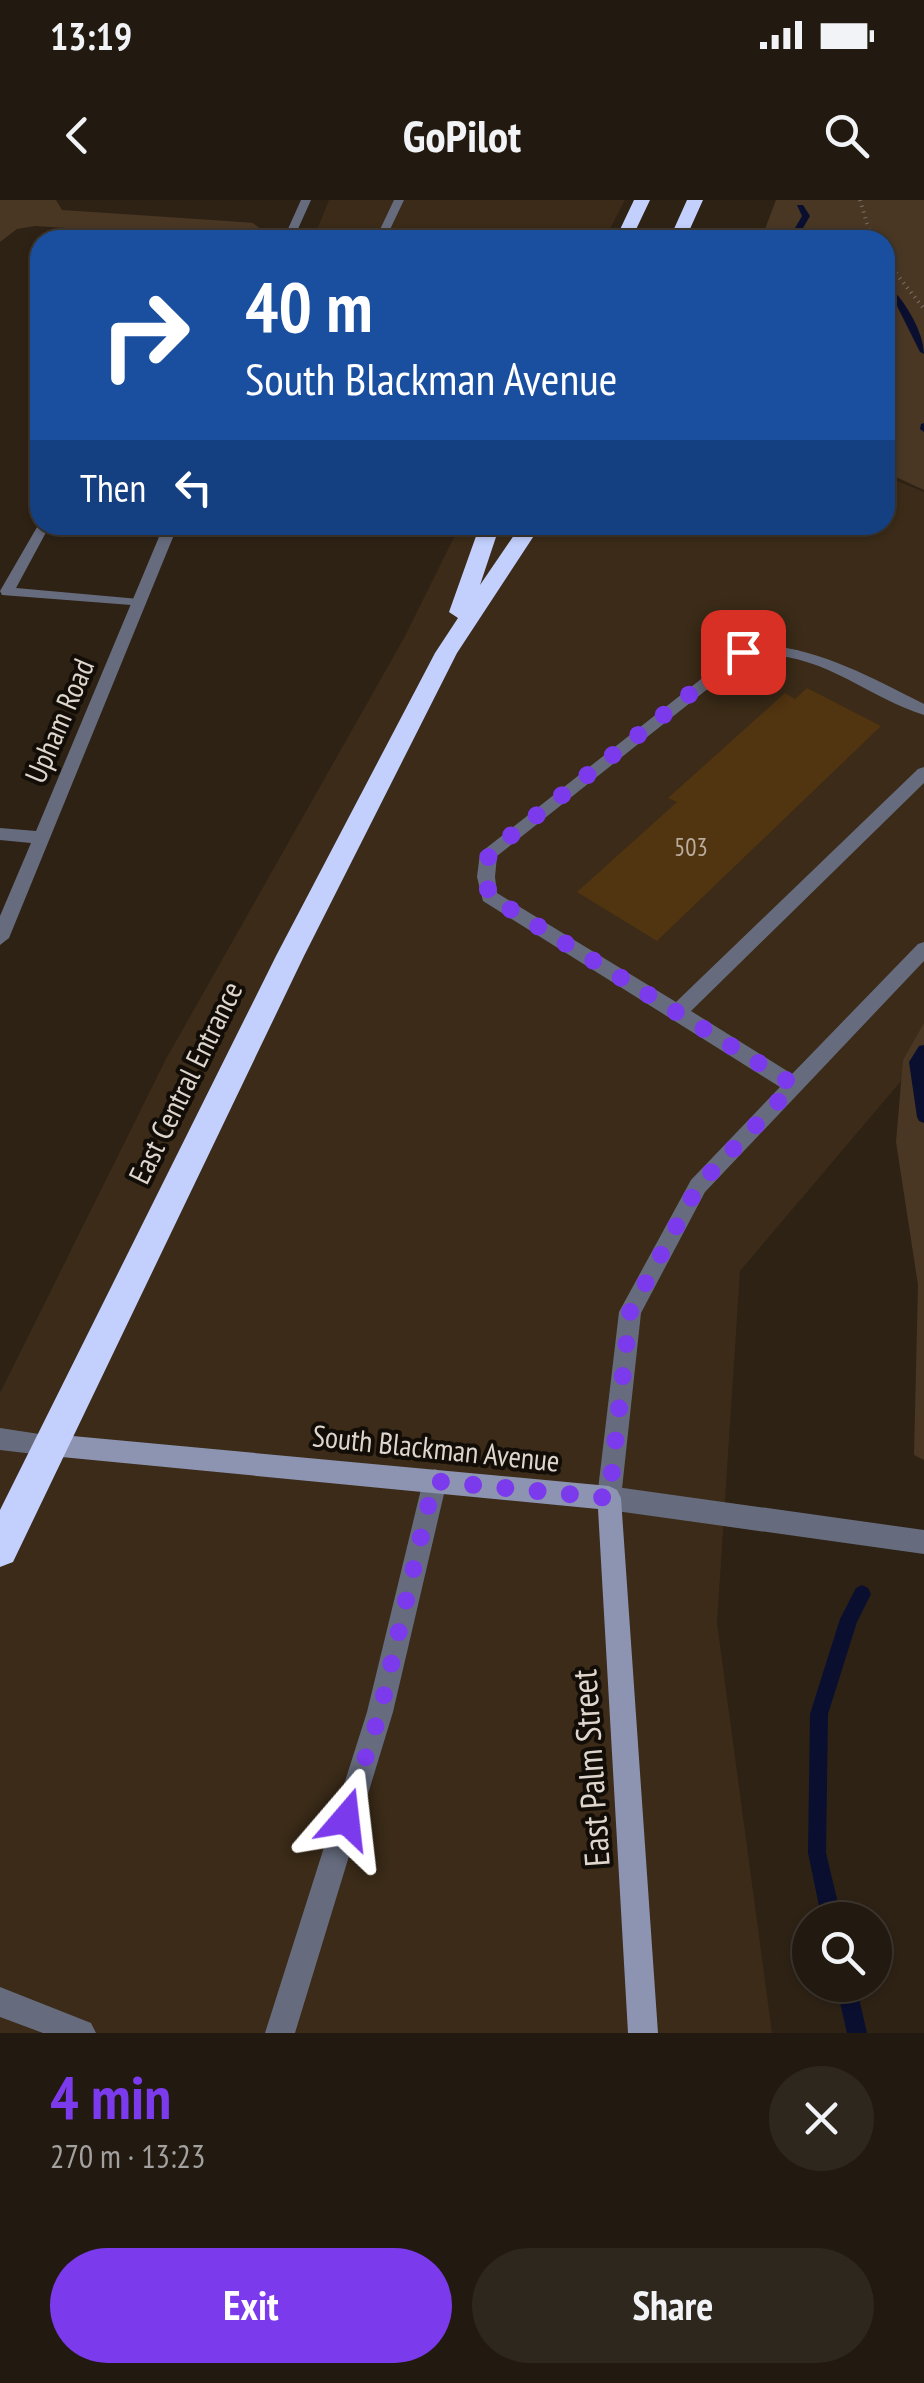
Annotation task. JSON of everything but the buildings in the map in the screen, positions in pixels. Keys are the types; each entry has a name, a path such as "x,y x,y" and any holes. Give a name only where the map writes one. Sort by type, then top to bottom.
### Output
{"highway":[{"path":"628,230 642,200"},
{"path":"682,230 695,200"},
{"name":"East Central Entrance","path":"446,653 487,535"},
{"name":"East Central Entrance","path":"0,1549 290,956 446,653 524,535"}],"street":[{"path":"292,230 306,200"},
{"path":"385,230 400,200"},
{"path":"37,535 7,592 139,603"},
{"name":"Upham Road","path":"0,938 167,535"},
{"path":"794,1085 489,896 489,853 743,652 793,650 924,710"},
{"path":"677,1013 924,773"},
{"path":"0,834 41,838"},
{"path":"609,1498 630,1312 698,1186 924,949"},
{"name":"South Blackman Avenue","path":"0,1439 609,1498 924,1542"},
{"path":"280,2033 380,1712 434,1481"},
{"name":"East Palm Street","path":"609,1498 642,2033"},
{"path":"0,2002 80,2033"}],"path":[{"path":"860,200 869,230"},
{"path":"895,272 924,310"}],"shaded area":[{"path":"0,200 56,200 62,210 253,223 262,230 35,226 17,229 0,242"},
{"path":"329,200 625,200 609,230 317,230"},
{"path":"776,200 924,200 924,490 895,477 895,230 765,230"},
{"path":"895,480 924,492 924,1054 740,1271 717,1623 772,2033 0,2033 0,1393 166,1059 404,638 455,535 895,535"},
{"path":"924,1023 924,1460 914,1455 918,1285 896,1142 903,1060"}],"waterway":[{"path":"798,230 806,216 800,207"},
{"path":"895,296 924,352"},
{"path":"924,1050 916,1062 924,1117"},
{"path":"828,1902 817,1853 819,1714 849,1619 862,1594"},
{"path":"850,2002 857,2033"}],"route":[{"path":"346,1819 380,1712 434,1481 609,1498 630,1312 698,1186 794,1085 489,896 486,877 489,853 743,652"}]}
